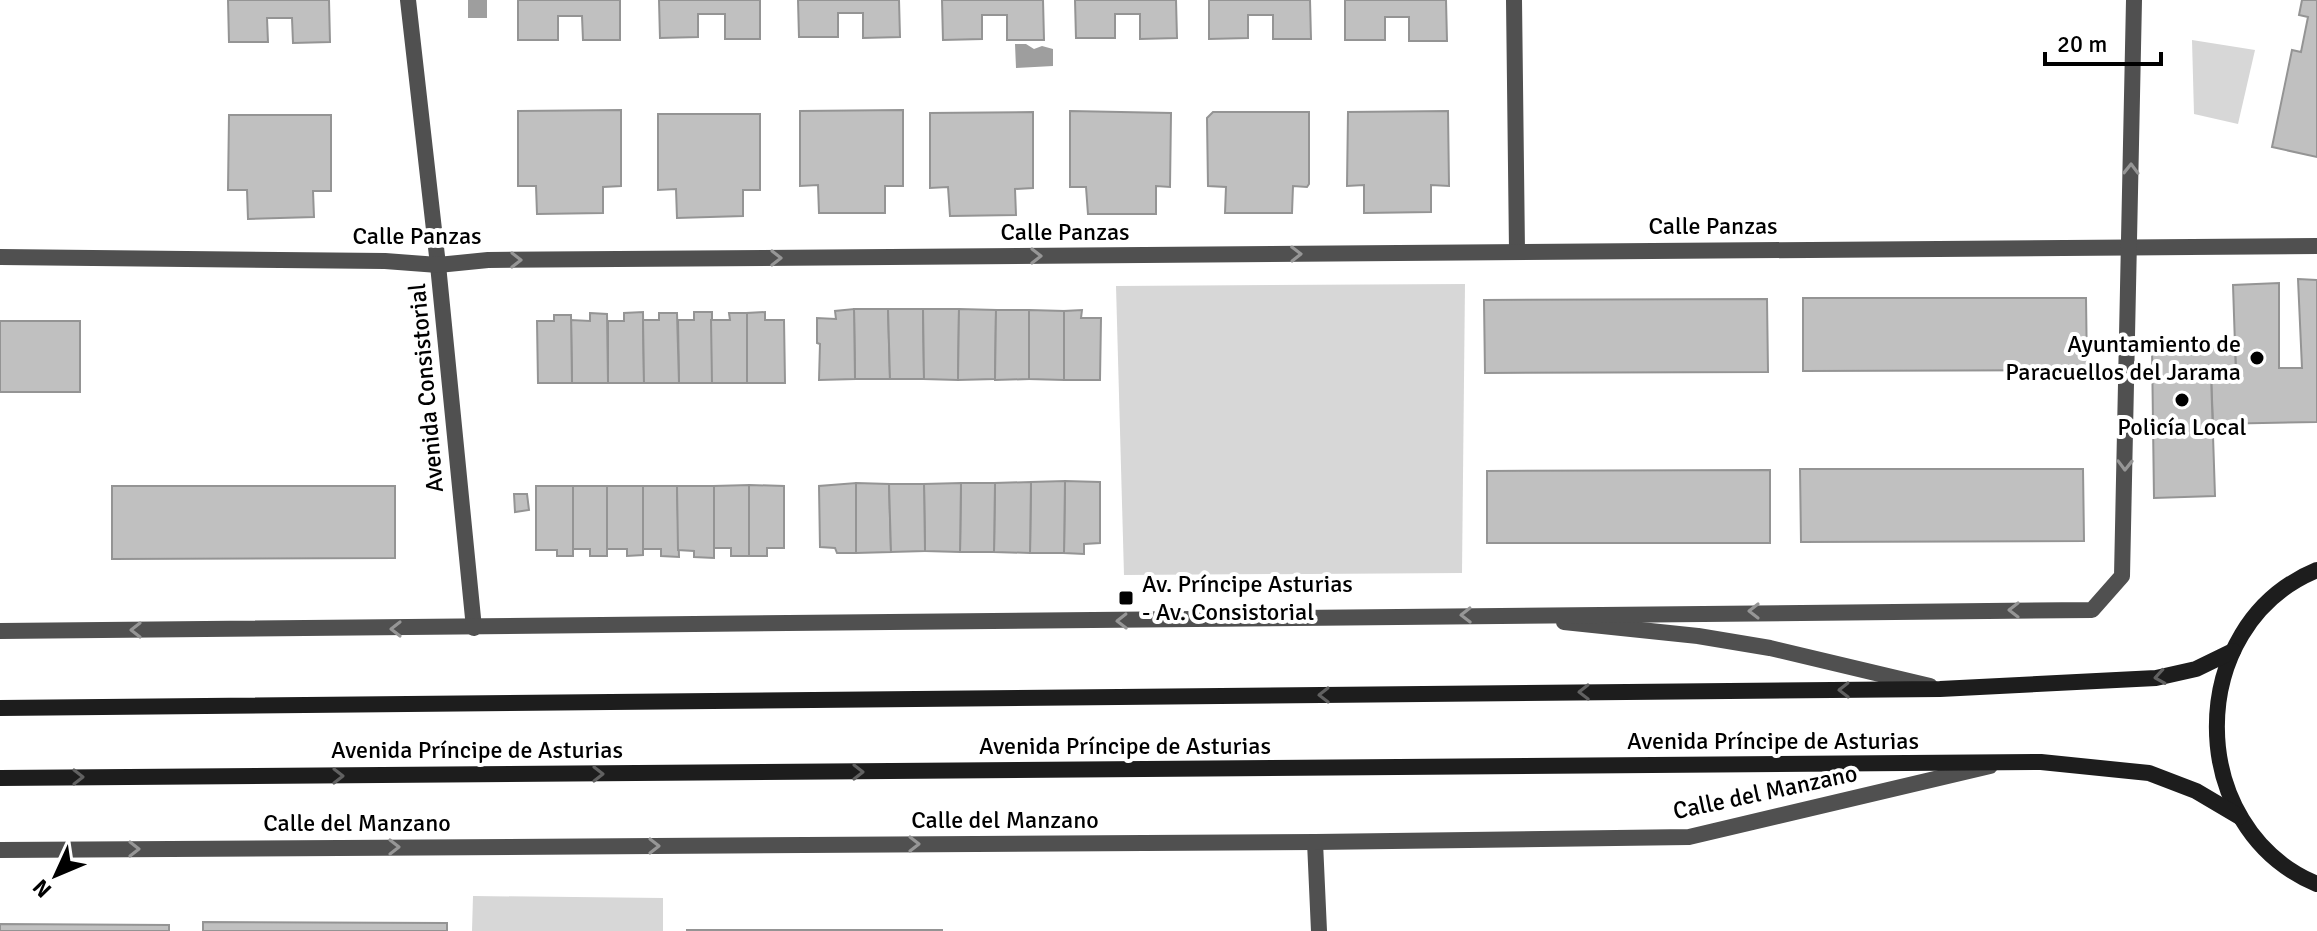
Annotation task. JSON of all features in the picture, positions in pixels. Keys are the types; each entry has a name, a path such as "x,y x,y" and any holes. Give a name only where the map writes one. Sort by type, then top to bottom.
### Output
{"street":[{"name":"Avenida Consistorial","path":"408,0 474,628"},
{"path":"1514,0 1517,251"},
{"path":"2130,247 2134,0"},
{"name":"Calle Panzas","path":"0,257 385,261 438,265 519,260 2317,246"},
{"name":"Avenida Príncipe de Asturias","path":"0,631 2092,610 2122,576 2130,247"},
{"path":"2317,570 2302,576 2262,608 2233,651 2221,681 2215,728 2222,776 2240,817 2269,854 2300,877 2317,884"},
{"name":"Avenida Príncipe de Asturias","path":"1519,615 1756,645 1940,689"},
{"name":"Avenida Príncipe de Asturias","path":"0,708 1940,689 2156,678 2196,669 2233,651"},
{"name":"Avenida Príncipe de Asturias","path":"0,778 2041,762 2149,773 2196,791 2240,817"},
{"name":"Calle del Manzano","path":"0,850 1689,837 2001,763"},
{"path":"1315,842 1319,931"}],"shaded area":[{"path":"468,0 487,0 487,18 468,18"},
{"path":"2192,40 2255,50 2238,124 2194,114"},
{"path":"1015,44 1026,44 1034,49 1042,46 1053,49 1053,66 1016,68"},
{"path":"1465,284 1462,573 1124,575 1116,286"},
{"path":"473,896 663,898 663,931 472,931"}],"building":[{"path":"228,0 329,0 330,42 293,43 292,18 267,18 268,42 229,42"},
{"path":"518,0 620,0 620,40 583,40 582,16 558,16 558,40 518,40"},
{"path":"659,0 760,0 760,39 725,39 725,14 698,14 698,37 660,38"},
{"path":"798,0 899,0 900,37 863,38 863,13 838,13 838,37 799,37"},
{"path":"942,0 1043,0 1044,40 1007,40 1007,15 982,15 982,39 943,40"},
{"path":"1075,0 1176,0 1177,38 1140,39 1140,14 1115,14 1115,38 1076,38"},
{"path":"1209,0 1310,0 1311,39 1273,39 1273,15 1248,15 1248,38 1209,39"},
{"path":"1345,0 1446,0 1447,41 1409,41 1409,17 1385,17 1385,40 1345,40"},
{"path":"2302,0 2317,0 2317,157 2272,147 2292,50 2301,52 2308,17 2299,15"},
{"path":"621,110 621,186 603,187 603,213 537,214 536,186 518,186 518,111"},
{"path":"903,110 903,186 885,186 885,213 819,213 818,185 800,186 800,111"},
{"path":"1070,111 1171,113 1170,187 1156,186 1156,214 1088,214 1086,187 1070,187"},
{"path":"1448,111 1449,186 1431,185 1431,212 1364,213 1364,185 1347,186 1348,112"},
{"path":"1033,112 1033,188 1015,189 1016,215 950,216 948,187 930,188 930,113"},
{"path":"1213,112 1309,112 1309,184 1307,187 1293,186 1292,213 1225,213 1226,187 1208,186 1207,118"},
{"path":"658,114 760,114 760,190 743,190 743,216 677,218 676,189 658,190"},
{"path":"229,115 331,115 331,191 313,191 314,217 248,219 247,190 228,190"},
{"name":"Ayuntamiento de Paracuellos del Jarama","path":"2298,279 2317,280 2317,422 2213,424 2211,375 2236,375 2233,285 2279,283 2279,368 2302,368"},
{"path":"1803,298 2086,298 2087,370 1803,371"},
{"path":"1767,299 1768,372 1485,373 1484,300"},
{"path":"854,309 888,309 890,379 855,379"},
{"path":"854,309 855,379 819,380 817,318 836,319 835,311"},
{"path":"888,309 923,309 924,379 890,379"},
{"path":"923,309 959,309 958,380 924,379"},
{"path":"959,309 996,310 995,379 958,380"},
{"path":"996,310 1029,310 1029,379 995,380"},
{"path":"1029,310 1064,311 1064,380 1029,379"},
{"path":"1082,310 1081,318 1101,318 1100,380 1064,380 1064,311"},
{"path":"643,312 644,383 608,383 608,321 624,321 624,313"},
{"path":"694,312 712,312 712,383 679,383 678,320 694,320"},
{"path":"765,312 765,320 784,320 785,383 747,383 747,313"},
{"path":"590,313 607,314 608,383 572,383 571,320 590,321"},
{"path":"659,313 677,313 679,383 644,383 643,320 659,320"},
{"path":"729,313 747,313 747,383 712,383 711,320 730,320"},
{"path":"554,315 571,315 572,383 538,383 537,321 554,321"},
{"path":"0,321 80,321 80,392 0,392"},
{"name":"Policía Local","path":"2152,347 2235,348 2236,375 2211,375 2215,496 2154,498"},
{"path":"1800,469 2083,469 2084,541 1801,542"},
{"path":"1770,470 1770,543 1487,543 1487,471"},
{"path":"1065,481 1100,482 1100,543 1084,544 1084,554 1064,553"},
{"path":"1065,481 1064,553 1030,553 1031,482"},
{"path":"1031,482 1030,553 994,552 995,483"},
{"path":"856,483 889,484 891,552 856,553"},
{"path":"856,483 856,553 837,553 835,548 820,547 819,486"},
{"path":"961,483 995,483 994,552 960,552"},
{"path":"961,483 960,552 925,551 924,484"},
{"path":"889,484 924,484 925,551 891,552"},
{"path":"749,485 784,486 784,548 767,548 767,556 749,556"},
{"path":"749,485 749,556 731,556 731,548 714,548 714,486"},
{"path":"112,486 395,486 395,558 112,559"},
{"path":"536,486 573,486 573,556 557,556 557,550 536,550"},
{"path":"573,486 607,486 607,556 590,556 590,549 573,549"},
{"path":"607,486 643,486 643,555 627,556 627,549 607,549"},
{"path":"643,486 677,486 679,557 661,556 661,549 643,549"},
{"path":"677,486 714,486 714,558 694,557 694,551 678,550"},
{"path":"514,494 527,494 529,510 515,512"},
{"path":"203,922 447,923 447,931 203,931"},
{"path":"0,924 169,925 169,931 0,931"},
{"path":"942,930 942,931 687,931"}],"place":[{"name":"Ayuntamiento de Paracuellos del Jarama","path":"2257,358"},
{"name":"Policía Local","path":"2182,400"},
{"name":"Av. Príncipe Asturias - Av. Consistorial","path":"1126,598"}]}
